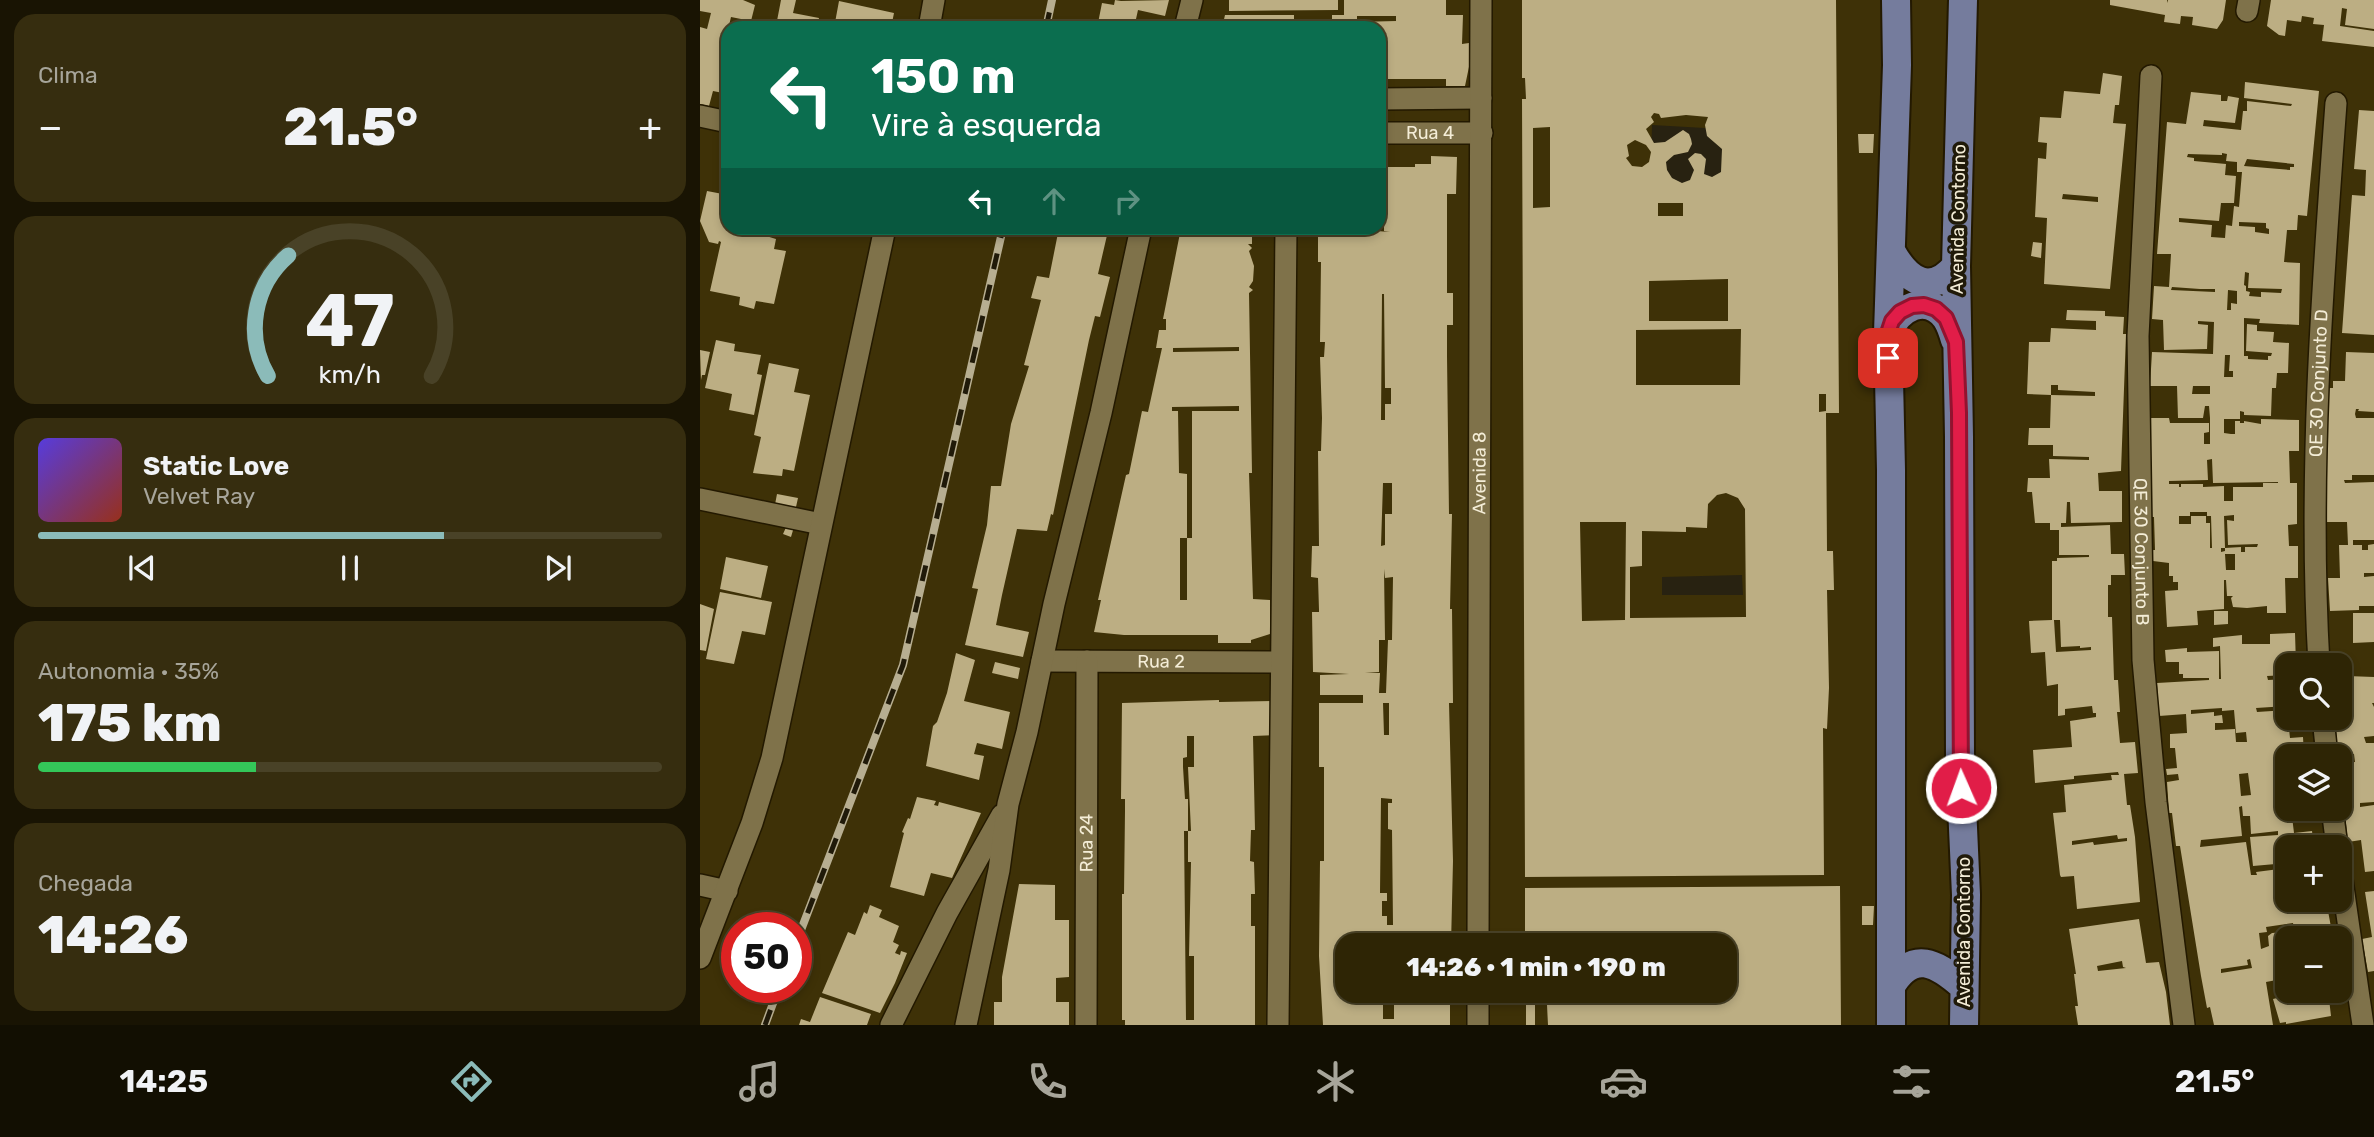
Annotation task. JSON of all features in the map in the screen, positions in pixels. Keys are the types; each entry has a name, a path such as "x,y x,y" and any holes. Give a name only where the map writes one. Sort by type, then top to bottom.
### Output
{"main road":[{"path":"1891,1025 1891,470 1888,333 1897,65 1896,0"},
{"name":"Avenida Contorno","path":"1963,0 1956,342 1959,437 1959,761 1966,895 1964,1025"},
{"path":"1891,251 1906,274 1915,280 1938,281 1956,266"},
{"path":"1888,333 1892,321 1900,312 1912,306 1924,305 1936,309 1946,318 1956,342"},
{"path":"1891,986 1898,974 1910,965 1924,963 1938,965 1963,986"}],"street":[{"path":"930,21 934,0"},
{"path":"1187,21 1192,0"},
{"name":"Avenida 8","path":"1478,933 1481,0"},
{"name":"QE 30 Conjunto B","path":"2151,76 2138,336 2143,660 2156,802 2184,1025"},
{"name":"Rua 4","path":"1386,99 1481,98"},
{"name":"QE 30 Conjunto D","path":"2318,653 2314,466 2318,346 2336,103"},
{"path":"700,116 721,120"},
{"name":"Rua 4","path":"1386,133 1482,133"},
{"path":"700,958 752,822 772,758 884,235"},
{"path":"966,1025 999,870 1008,804 1101,413 1139,235"},
{"path":"1278,1025 1286,235"},
{"path":"700,499 821,524"},
{"name":"Rua 2","path":"1042,661 1281,662"},
{"name":"Rua 24","path":"1086,1025 1087,661"},
{"path":"891,1025 947,913 1008,804"},
{"path":"700,885 727,891"},
{"path":"2347,912 2363,1025"},
{"path":"1478,1003 1478,1025"}],"shaded area":[{"path":"1652,125 1740,130 1736,194 1650,190"},
{"path":"1742,575 1743,595 1662,595 1662,577"}],"building":[{"path":"700,0 743,0 755,5 751,21 731,17 730,21 721,21 721,93 713,91 709,106 700,104 700,27 707,29 711,13 700,11"},
{"path":"781,0 796,0 793,13 819,18 818,21 777,21"},
{"path":"1115,0 1169,0 1165,16 1138,10 1136,21 1098,21 1102,3 1114,5"},
{"path":"1229,0 1338,0 1338,10 1229,11"},
{"path":"1344,0 1446,0 1446,15 1463,15 1462,44 1469,43 1470,62 1465,86 1446,86 1446,79 1386,79 1386,21 1396,21 1396,16 1357,16 1357,21 1294,21 1332,20 1332,15 1344,15"},
{"path":"1522,0 1836,0 1839,413 1826,413 1827,551 1833,551 1834,590 1827,590 1829,688 1827,729 1823,728 1824,875 1525,877 1522,99 1526,99 1525,78 1522,78","holes":["1654,113 1661,118 1686,115 1708,117 1705,125 1707,136 1722,149 1721,172 1712,177 1704,174 1706,159 1695,153 1688,159 1694,170 1690,180 1682,183 1672,178 1666,162 1674,155 1688,152 1691,139 1683,130 1665,142 1654,143 1646,129 1654,122 1651,117","1550,127 1550,207 1533,208 1533,128","1635,140 1646,145 1651,152 1649,162 1642,167 1632,166 1626,158 1629,156 1627,145","1658,203 1683,203 1683,216 1658,216","1728,279 1728,321 1649,321 1649,281","1741,329 1740,385 1636,385 1636,330","1819,394 1826,394 1826,411 1819,412","1726,493 1738,498 1745,509 1746,617 1630,618 1630,567 1642,566 1642,531 1686,532 1686,527 1707,528 1708,504 1717,495","1580,522 1626,522 1625,620 1582,621"]},
{"path":"2110,0 2167,0 2167,3 2168,0 2226,0 2223,20 2217,29 2192,25 2193,17 2181,16 2180,24 2164,22 2165,15 2110,5"},
{"path":"2271,0 2374,0 2374,29 2345,25 2347,9 2342,8 2340,26 2374,31 2374,47 2322,41 2324,25 2313,24 2314,18 2302,16 2301,22 2287,20 2285,36 2279,35 2267,26"},
{"path":"839,1 894,13 892,21 835,21"},
{"path":"1225,15 1294,15 1294,21 1224,21"},
{"path":"2103,73 2122,76 2119,105 2115,105 2113,123 2126,124 2110,289 2044,284 2047,218 2035,217 2038,158 2046,159 2047,143 2038,142 2040,117 2061,118 2064,91 2100,94","holes":["2063,194 2098,197 2098,202 2062,199"]},
{"path":"2245,82 2319,91 2307,216 2298,215 2297,230 2287,230 2284,262 2300,263 2299,325 2259,323 2260,319 2244,318 2244,356 2248,356 2248,359 2268,360 2268,356 2271,356 2272,353 2246,351 2247,324 2257,325 2257,331 2274,332 2273,342 2289,343 2288,373 2277,373 2276,388 2272,388 2271,416 2244,415 2244,412 2240,411 2240,419 2224,419 2224,433 2231,434 2235,434 2235,421 2261,424 2261,419 2299,420 2299,451 2289,451 2290,483 2297,483 2297,524 2288,525 2289,546 2298,546 2298,578 2285,578 2286,613 2267,613 2267,606 2233,607 2233,596 2227,596 2224,580 2224,609 2197,611 2198,625 2167,627 2165,591 2178,590 2178,582 2173,582 2173,576 2169,576 2169,563 2153,561 2154,517 2149,517 2150,418 2169,418 2170,423 2209,423 2209,432 2204,433 2204,444 2210,444 2210,418 2209,406 2205,406 2203,418 2178,418 2177,386 2150,386 2152,352 2213,354 2214,322 2198,321 2198,324 2208,325 2207,349 2164,350 2163,320 2152,319 2154,286 2169,287 2171,254 2157,254 2167,122 2186,124 2191,92 2221,95 2221,101 2227,101 2228,96 2239,98 2235,123 2204,120 2203,126 2241,130 2247,101 2292,104 2244,98","holes":["2188,154 2227,154 2226,161 2237,162 2237,172 2242,172 2239,207 2234,206 2232,226 2226,225 2225,238 2211,237 2212,225 2179,222 2179,218 2219,221 2221,203 2234,203 2236,176 2225,175 2226,164 2194,161 2194,158 2187,157","2247,159 2294,164 2294,167 2290,167 2290,170 2244,166","2239,222 2266,223 2266,228 2269,229 2269,234 2255,232 2255,227 2239,226","2245,272 2249,273 2248,288 2282,289 2281,293 2261,292 2261,297 2249,296 2250,292 2246,291","2172,287 2215,289 2215,292 2171,290","2228,290 2237,291 2237,304 2231,303 2231,310 2227,310","2225,355 2230,355 2229,371 2233,371 2233,377 2224,377","2193,386 2210,386 2210,394 2192,394","2212,459 2213,483 2278,482 2278,483 2263,483 2263,487 2233,487 2233,501 2224,501 2224,486 2181,484 2179,487 2179,484 2169,484 2169,481 2208,480 2207,460","2190,512 2207,512 2207,516 2211,516 2212,548 2210,523 2206,523 2206,516 2191,516 2191,524 2179,524 2179,516 2190,516","2234,515 2234,521 2227,520 2228,545 2258,544 2257,547 2245,547 2245,552 2241,552 2241,547 2225,548 2224,516","2225,554 2235,554 2235,570 2226,570"]},
{"path":"2359,110 2374,111 2374,335 2342,333 2352,195 2365,196 2366,170 2354,169"},
{"path":"1858,134 1874,134 1873,153 1859,153"},
{"path":"1431,156 1457,157 1456,194 1447,194 1447,293 1453,293 1453,325 1447,325 1449,514 1452,514 1450,609 1453,703 1449,703 1453,861 1451,933 1335,933 1335,1003 1383,1003 1383,1019 1394,1019 1394,1003 1450,1003 1450,1025 1323,1025 1319,956 1320,861 1324,861 1324,767 1319,767 1319,703 1363,703 1363,695 1320,695 1320,675 1349,674 1313,672 1312,612 1319,610 1318,578 1311,577 1312,546 1319,546 1318,451 1321,451 1322,418 1320,357 1324,357 1325,342 1320,342 1321,262 1318,262 1318,235 1386,235 1386,232 1390,232 1386,231 1386,167 1415,167 1415,164 1431,164","holes":["1384,294 1385,388 1391,388 1391,404 1385,404 1385,420 1381,420","1383,483 1392,483 1392,514 1385,514 1385,545 1381,546","1384,569 1385,578 1393,577 1392,640 1388,640 1386,693 1379,693 1380,673 1365,673 1379,672 1379,640 1385,640","1383,703 1389,703 1389,735 1384,735","1381,798 1392,799 1392,803 1388,803 1388,829 1392,830 1393,925 1387,925 1387,916 1382,916 1382,901 1387,901 1387,893 1380,893"]},
{"path":"707,191 721,194 721,235 762,235 776,239 774,249 786,251 774,304 756,301 754,309 739,305 740,297 710,291 721,242 709,242 700,221"},
{"path":"1058,235 1107,235 1098,274 1110,277 1100,317 1095,316 1089,340 1053,515 1051,514 1047,531 1017,529 996,625 1029,632 1023,657 965,645 978,589 972,588 987,525 991,486 1001,486 1011,424 1029,366 1024,365 1041,300 1031,298 1037,276 1049,278"},
{"path":"1180,235 1252,235 1252,244 1248,244 1252,248 1249,251 1254,266 1253,281 1249,287 1253,290 1249,293 1252,473 1249,473 1253,599 1270,600 1270,634 1251,640 1251,643 1218,643 1218,635 1124,635 1094,632 1101,600 1098,600 1126,475 1129,474 1142,411 1148,412 1162,348 1156,348 1159,330 1166,330 1166,319 1163,319","holes":["1239,347 1239,351 1173,352 1173,348","1239,406 1239,411 1192,411 1192,538 1187,538 1187,474 1179,473 1178,411 1172,411 1172,407","1180,538 1187,538 1187,600 1180,600"]},
{"path":"2033,242 2042,243 2041,258 2031,256"},
{"path":"2067,310 2105,311 2105,316 2124,317 2123,334 2126,334 2121,471 2098,473 2099,491 2122,491 2122,522 2071,523 2070,502 2067,502 2066,523 2061,523 2061,527 2110,525 2111,554 2124,554 2125,575 2111,575 2111,585 2108,585 2108,617 2112,617 2114,680 2118,680 2120,743 2135,742 2138,773 2124,774 2127,805 2130,805 2135,837 2140,902 2077,909 2074,876 2060,875 2053,813 2066,812 2064,785 2112,780 2111,775 2119,775 2118,772 2074,776 2074,779 2035,783 2033,750 2072,747 2070,721 2096,717 2092,706 2065,709 2065,715 2058,716 2058,684 2047,686 2045,652 2031,653 2029,621 2052,620 2052,561 2057,561 2057,558 2089,557 2059,555 2059,530 2050,530 2050,523 2035,523 2032,492 2027,492 2028,478 2050,478 2049,459 2089,460 2089,457 2053,456 2053,445 2028,445 2029,428 2050,428 2051,395 2027,394 2029,342 2050,342 2051,328 2096,330 2096,321 2066,320","holes":["2051,385 2058,385 2058,390 2095,392 2095,396 2051,395","2054,620 2060,620 2061,647 2091,647 2091,650 2056,652","2117,835 2118,839 2127,838 2127,841 2094,845 2093,842 2072,845 2072,841"]},
{"path":"716,340 735,344 734,351 761,355 757,374 762,375 754,415 729,410 732,394 705,388"},
{"path":"700,350 710,352 705,375 702,375 701,380"},
{"path":"2346,352 2374,353 2374,412 2356,409 2355,414 2356,418 2374,418 2374,475 2352,475 2352,480 2344,480 2345,483 2374,482 2374,540 2353,540 2353,545 2362,545 2362,550 2368,550 2368,545 2374,544 2374,573 2364,573 2364,577 2374,576 2374,606 2359,606 2359,610 2330,611 2328,578 2340,578 2339,545 2348,545 2347,522 2326,522 2326,388 2333,388 2333,381 2345,381"},
{"path":"769,363 799,369 794,392 810,395 794,471 783,469 782,476 753,473 761,437 754,435"},
{"path":"777,494 798,498 796,507 799,510 791,537 783,534 788,523 772,520"},
{"path":"726,557 768,566 761,598 720,589"},
{"path":"720,592 772,602 765,635 742,631 734,664 706,659"},
{"path":"700,604 714,609 706,651 700,650"},
{"path":"2214,611 2228,611 2228,624 2214,625"},
{"path":"2353,613 2374,613 2374,642 2353,643"},
{"path":"2295,633 2296,653 2275,653 2275,676 2267,676 2268,680 2275,680 2275,707 2256,708 2257,712 2275,711 2275,730 2289,730 2290,738 2303,737 2303,744 2275,744 2275,821 2293,821 2294,833 2312,831 2312,835 2278,835 2278,831 2251,834 2250,816 2243,816 2242,806 2239,807 2242,836 2201,840 2200,847 2246,842 2251,875 2275,870 2275,912 2328,912 2331,926 2294,926 2293,923 2266,927 2267,932 2259,933 2261,949 2269,946 2268,936 2275,933 2275,980 2266,982 2273,1025 2214,1025 2210,1007 2207,1008 2180,846 2176,846 2172,813 2169,813 2167,782 2179,780 2178,774 2167,775 2166,769 2177,768 2175,748 2170,748 2170,734 2187,733 2186,714 2159,716 2157,683 2209,680 2183,678 2183,674 2179,674 2179,662 2166,662 2165,650 2187,648 2187,652 2219,651 2221,679 2220,646 2213,647 2213,638 2242,635 2242,644 2270,644 2270,634","holes":["2222,708 2222,711 2234,710 2236,733 2246,732 2247,742 2236,742 2235,729 2215,730 2215,723 2223,723 2222,715 2214,716 2214,712 2191,714 2191,710","2248,773 2251,795 2241,796 2239,774","2250,959 2252,968 2221,973 2221,969 2248,965 2247,960"]},
{"path":"956,653 975,660 964,701 1010,712 1002,749 977,743 974,754 984,756 979,780 926,766 933,726 937,722 947,693"},
{"path":"995,662 1020,668 1018,679 992,673"},
{"path":"2352,676 2374,677 2374,736 2364,737 2366,743 2374,743 2374,802 2360,803 2360,807 2374,805 2374,871 2365,872 2361,840 2352,841 2352,835 2347,835 2346,821 2352,821 2352,762 2355,762 2352,744 2337,744 2336,730 2352,730"},
{"path":"1275,701 1275,735 1253,736 1255,830 1251,830 1250,861 1254,862 1255,894 1251,894 1251,926 1255,926 1255,1025 1125,1025 1125,1020 1122,1020 1125,799 1121,799 1122,703","holes":["1187,736 1194,736 1194,767 1188,767 1191,831 1188,831 1188,799 1185,799 1183,758 1187,757","1184,831 1188,831 1188,862 1191,862 1189,956 1194,956 1194,1020 1186,1020"]},
{"path":"917,797 936,801 934,805 938,806 939,802 981,813 952,878 931,873 924,896 890,887 904,833 902,832 908,818 910,819"},
{"path":"2275,835 2275,864 2253,866 2250,837"},
{"path":"1019,884 1055,885 1055,920 1069,920 1069,977 1056,978 1056,1002 1069,1002 1069,1025 994,1025 994,1002 1002,1002 1002,977"},
{"path":"1840,886 1841,1025 1548,1025 1547,1005 1535,1005 1535,1025 1526,1025 1526,1003 1737,1003 1737,933 1525,933 1525,888"},
{"path":"2374,891 2374,971 2368,972 2362,939 2372,937 2365,892"},
{"path":"870,905 882,910 879,917 899,926 893,942 899,945 895,953 907,953 880,1013 822,993 848,932 855,935 864,912 867,914"},
{"path":"1862,906 1874,906 1873,925 1862,925"},
{"path":"2139,919 2146,963 2159,962 2170,1025 2078,1025 2075,1006 2078,1006 2076,974 2069,929","holes":["2122,961 2123,967 2126,968 2098,971 2097,966"]},
{"path":"820,997 871,1014 867,1025 799,1025 801,1019 810,1022"},
{"path":"2273,999 2275,1003 2330,1003 2331,1016 2280,1023"}],"railway":[{"path":"1048,21 1052,0"},
{"path":"808,912 903,665 1001,235"},
{"path":"765,1025 773,1003"}],"route":[{"path":"1888,358 1888,333 1892,321 1900,312 1912,306 1924,305 1936,309 1946,318 1956,342 1959,413 1961,788"}]}
